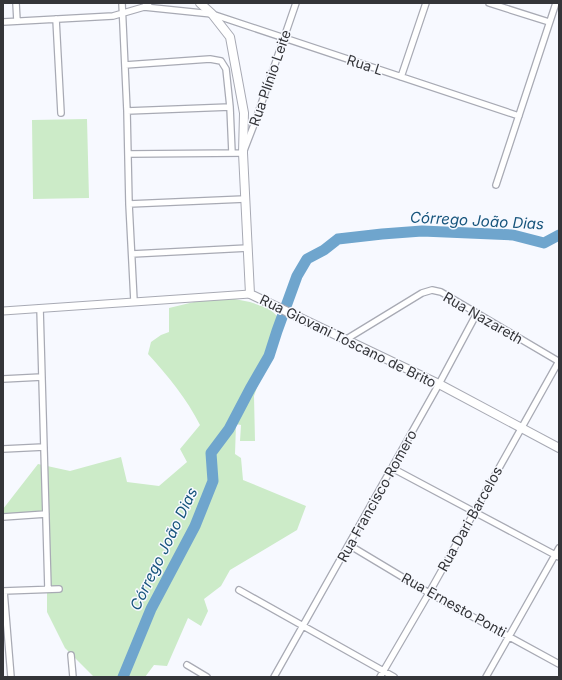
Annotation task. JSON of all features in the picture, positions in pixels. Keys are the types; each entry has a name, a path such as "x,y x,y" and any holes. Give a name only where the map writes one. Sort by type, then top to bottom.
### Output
{"main road":[{"path":"200,3 212,14 230,37 244,113 243,152 250,294"},
{"name":"Rua Giovani Toscano de Brito","path":"250,294 439,384 559,448"}],"street":[{"path":"16,3 17,21"},
{"path":"122,3 134,301"},
{"path":"3,22 113,16 144,7 149,3"},
{"name":"Rua Plínio Leite","path":"243,152 255,122 296,3"},
{"path":"401,77 426,3"},
{"path":"490,3 550,22"},
{"path":"496,185 556,3"},
{"name":"Rua L","path":"144,7 212,14 519,116"},
{"path":"56,19 61,113"},
{"path":"125,65 210,59 220,61 226,68 230,107 232,153"},
{"path":"127,112 230,107"},
{"path":"128,154 243,152"},
{"path":"129,204 245,199"},
{"path":"132,254 248,248"},
{"name":"Rua Nazareth","path":"345,340 422,293 432,290 442,292 558,363"},
{"name":"Rua Giovani Toscano de Brito","path":"3,311 250,294"},
{"path":"40,308 48,589"},
{"name":"Rua Francisco Romero","path":"274,677 439,384 477,313"},
{"name":"Rua Dari Barcelos","path":"380,677 429,593 558,363"},
{"path":"3,379 42,377"},
{"path":"3,449 44,447"},
{"path":"392,468 557,556"},
{"path":"3,517 46,514"},
{"name":"Rua Ernesto Ponti","path":"349,545 429,593 559,664"},
{"path":"486,677 557,556 559,548"},
{"path":"11,677 4,591 59,588"},
{"path":"239,590 394,677"},
{"path":"72,655 73,677"},
{"path":"186,665 207,677"}],"green space":[{"path":"87,119 89,198 33,199 32,120"},
{"path":"219,296 250,302 270,309 282,321 281,331 275,348 261,376 254,396 255,441 240,441 241,425 236,424 235,454 241,458 243,480 306,506 297,530 230,570 221,586 204,599 208,611 201,626 188,618 167,666 154,665 145,677 94,677 65,648 47,612 46,515 3,516 3,509 38,464 70,471 121,457 127,482 159,486 187,462 180,449 200,425 177,388 148,354 151,342 161,335 169,332 169,308"}],"waterway":[{"name":"Córrego João Dias","path":"123,677 151,609 195,526 213,481 211,453 229,429 269,356 297,276 307,259 324,250 338,239 382,234 422,231 513,235 544,243 559,235"}]}
